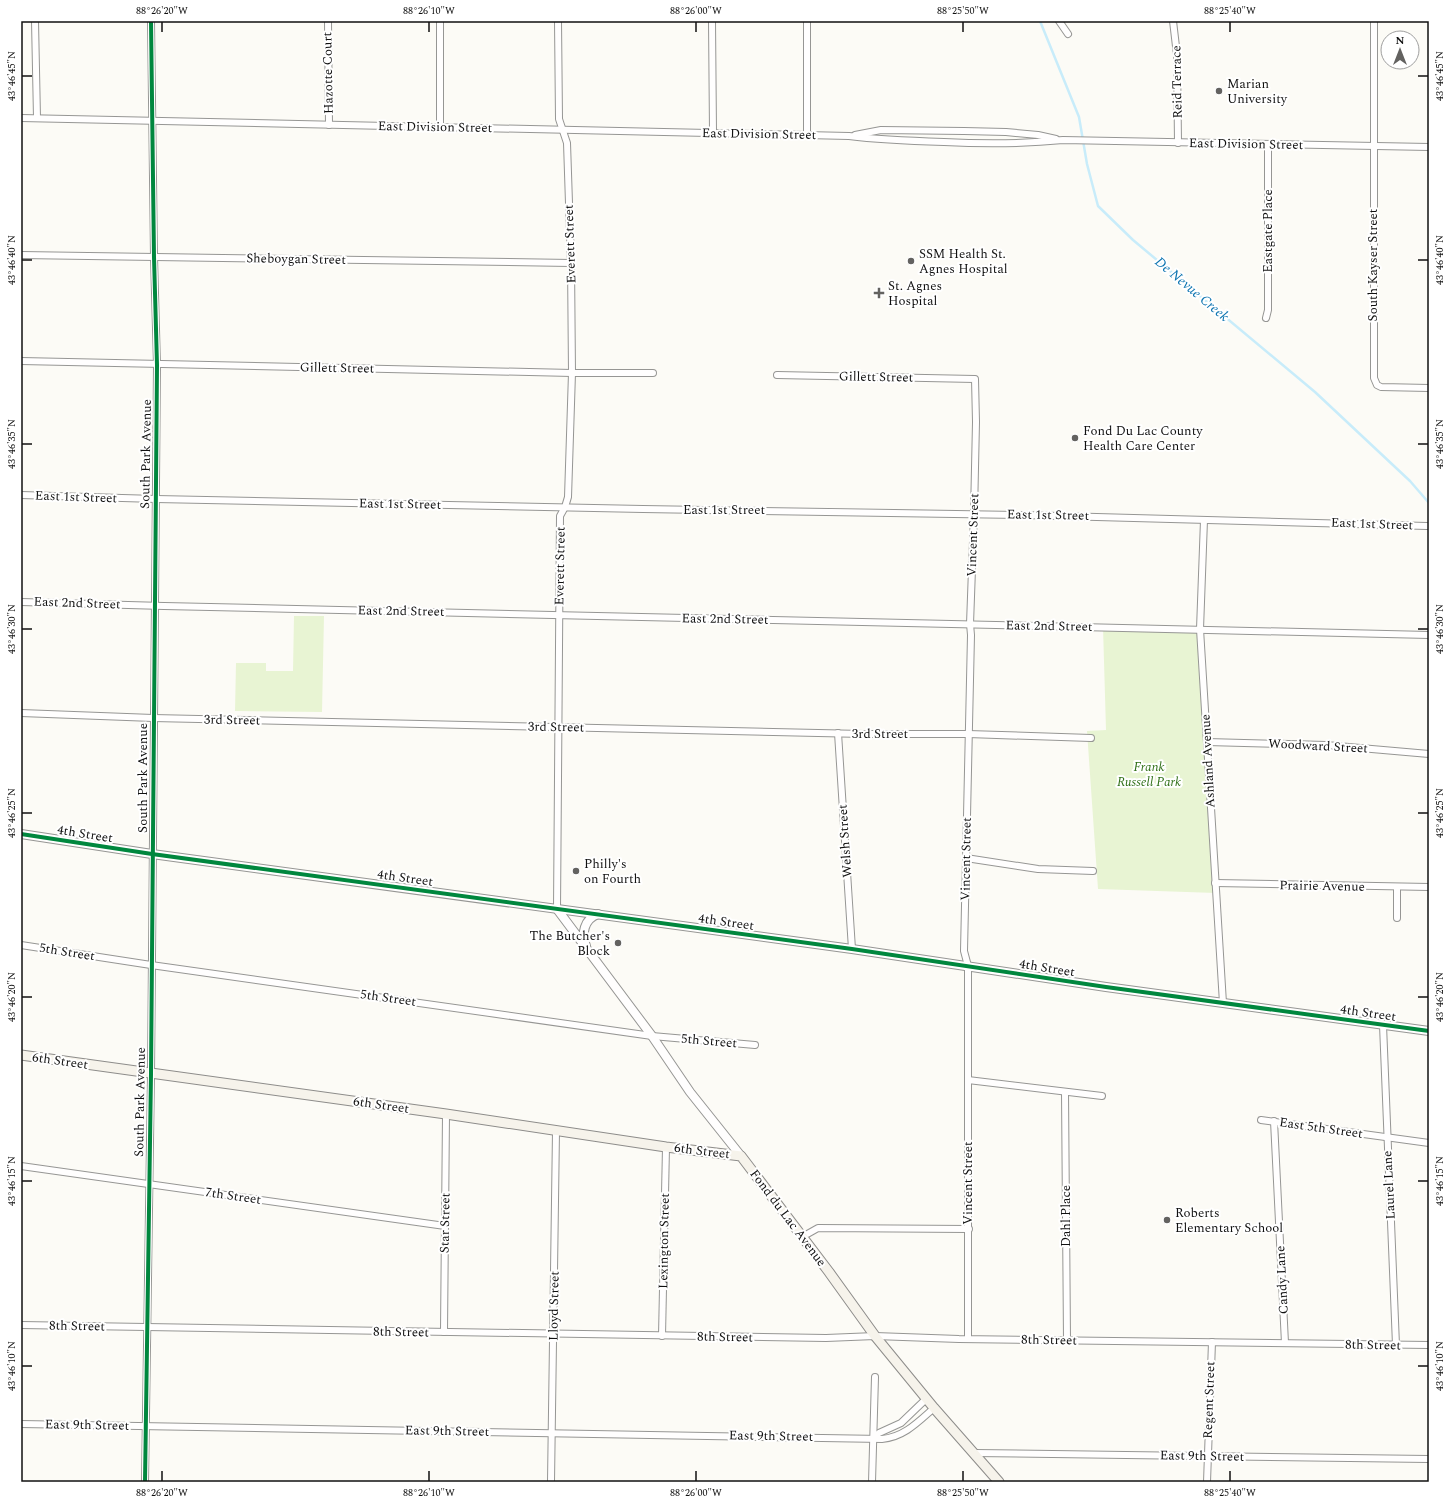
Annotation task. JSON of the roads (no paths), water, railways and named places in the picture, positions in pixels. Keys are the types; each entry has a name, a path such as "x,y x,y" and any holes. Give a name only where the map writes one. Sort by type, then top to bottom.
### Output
{"main road":[{"name":"6th Street","path":"21,1055 446,1114 666,1147 741,1156"},
{"name":"Fond du Lac Avenue","path":"741,1156 874,1336 926,1399 999,1482"}],"street":[{"path":"35,21 37,118"},
{"name":"South Park Avenue","path":"145,1482 151,1074 157,365 151,21"},
{"name":"Hazotte Court","path":"328,21 329,125"},
{"path":"440,21 440,127"},
{"name":"Everett Street","path":"557,909 560,516 568,497 572,373 571,263 567,144 560,119 558,21"},
{"path":"712,21 713,132"},
{"path":"807,21 807,135"},
{"path":"1059,21 1068,34"},
{"name":"Reid Terrace","path":"1173,21 1178,55 1178,143"},
{"name":"South Kayser Street","path":"1374,21 1374,378 1376,384 1381,387 1429,388"},
{"name":"East Division Street","path":"21,118 644,132 713,132 849,136 880,140 964,143 1032,143 1063,140"},
{"name":"East Division Street","path":"849,136 881,130 992,132 1038,135 1077,141 1429,147"},
{"name":"Eastgate Place","path":"1266,318 1268,310 1268,144"},
{"name":"Sheboygan Street","path":"21,255 571,263"},
{"name":"Gillett Street","path":"21,362 572,373 653,373"},
{"name":"Gillett Street","path":"777,375 975,380"},
{"name":"Vincent Street","path":"968,1339 968,966 964,951 971,635 970,624 974,514 975,380"},
{"name":"East 1st Street","path":"21,495 156,499 974,514 1426,526"},
{"name":"Ashland Avenue","path":"1204,520 1200,629 1223,1002"},
{"name":"East 2nd Street","path":"21,602 1429,635"},
{"name":"3rd Street","path":"21,713 153,718 838,733 968,734 1091,738"},
{"name":"Welsh Street","path":"838,733 852,949"},
{"name":"Woodward Street","path":"1207,742 1326,745 1429,754"},
{"name":"4th Street","path":"21,834 152,854 852,949 1099,986 1429,1031"},
{"path":"966,858 1038,869 1093,871"},
{"name":"Prairie Avenue","path":"1215,883 1429,887"},
{"path":"1397,887 1397,918"},
{"name":"Fond du Lac Avenue","path":"557,909 652,1036 690,1092 741,1156"},
{"path":"587,949 584,941 585,928 589,920 598,914"},
{"name":"5th Street","path":"21,945 151,965 652,1036 755,1045"},
{"name":"Laurel Lane","path":"1383,1025 1386,1137 1396,1345"},
{"path":"968,1080 1102,1096"},
{"name":"Dahl Place","path":"1065,1092 1067,1340"},
{"name":"Star Street","path":"444,1332 446,1114"},
{"name":"East 5th Street","path":"1261,1120 1429,1142"},
{"name":"Candy Lane","path":"1274,1121 1285,1343"},
{"name":"Lloyd Street","path":"551,1482 556,1130"},
{"name":"Lexington Street","path":"662,1336 666,1147"},
{"name":"7th Street","path":"21,1166 445,1226"},
{"path":"802,1237 818,1228 968,1228"},
{"name":"8th Street","path":"21,1325 662,1336 826,1338 874,1336 968,1339 1429,1345"},
{"name":"Regent Street","path":"1207,1482 1212,1342"},
{"path":"872,1482 875,1377"},
{"path":"873,1438 879,1433 901,1423 926,1399"},
{"name":"East 9th Street","path":"21,1424 890,1438 902,1434 911,1428 934,1408"},
{"name":"East 9th Street","path":"974,1453 1429,1459"}],"waterway":[{"name":"De Nevue Creek","path":"1040,21 1079,117 1087,164 1098,206 1133,240 1315,392 1410,481 1429,503"}],"place":[{"name":"Marian University","path":"1219,91"},
{"name":"SSM Health St. Agnes Hospital","path":"911,261"},
{"name":"St. Agnes Hospital","path":"879,293"},
{"name":"Fond Du Lac County Health Care Center","path":"1075,438"},
{"name":"Philly's on Fourth","path":"576,871"},
{"name":"The Butcher's Block","path":"618,943"},
{"name":"Roberts Elementary School","path":"1167,1220"}],"park label":[{"name":"Frank Russell Park","path":"1149,774"}]}
